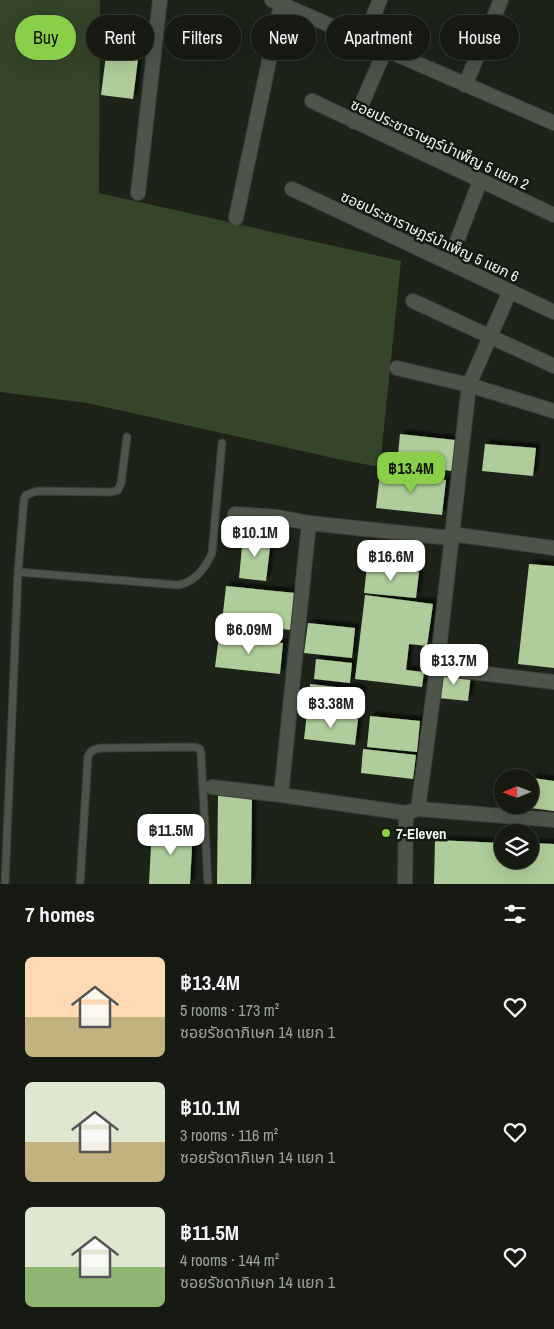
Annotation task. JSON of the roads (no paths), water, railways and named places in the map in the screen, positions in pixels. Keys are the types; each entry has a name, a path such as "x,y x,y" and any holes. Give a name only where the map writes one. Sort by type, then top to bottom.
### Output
{"street":[{"path":"138,193 160,0"},
{"path":"374,15 380,0"},
{"path":"465,85 501,0"},
{"path":"236,218 276,2 326,24"},
{"path":"354,122 381,60"},
{"path":"408,60 554,123"},
{"name":"ซอยประชาราษฎร์บำเพ็ญ 5 แยก 2","path":"312,101 554,215"},
{"path":"448,262 480,180"},
{"name":"ซอยประชาราษฎร์บำเพ็ญ 5 แยก 6","path":"292,190 554,312"},
{"path":"405,884 412,811 436,668 468,385 510,291"},
{"path":"413,301 554,366"},
{"path":"397,368 468,385 554,411"},
{"path":"234,514 277,517 554,548"},
{"path":"281,795 309,522"},
{"path":"436,668 554,682"},
{"path":"212,786 412,811 554,820"}],"lane":[{"path":"5,884 18,572 24,499 26,495 37,491 112,492 118,490 121,483 127,437"},
{"path":"18,572 185,583 201,572 212,554 222,443"},
{"path":"80,884 88,756 90,752 102,748 195,747 200,749 201,753 208,884"}],"place":[{"name":"7-Eleven","path":"386,833"}]}
